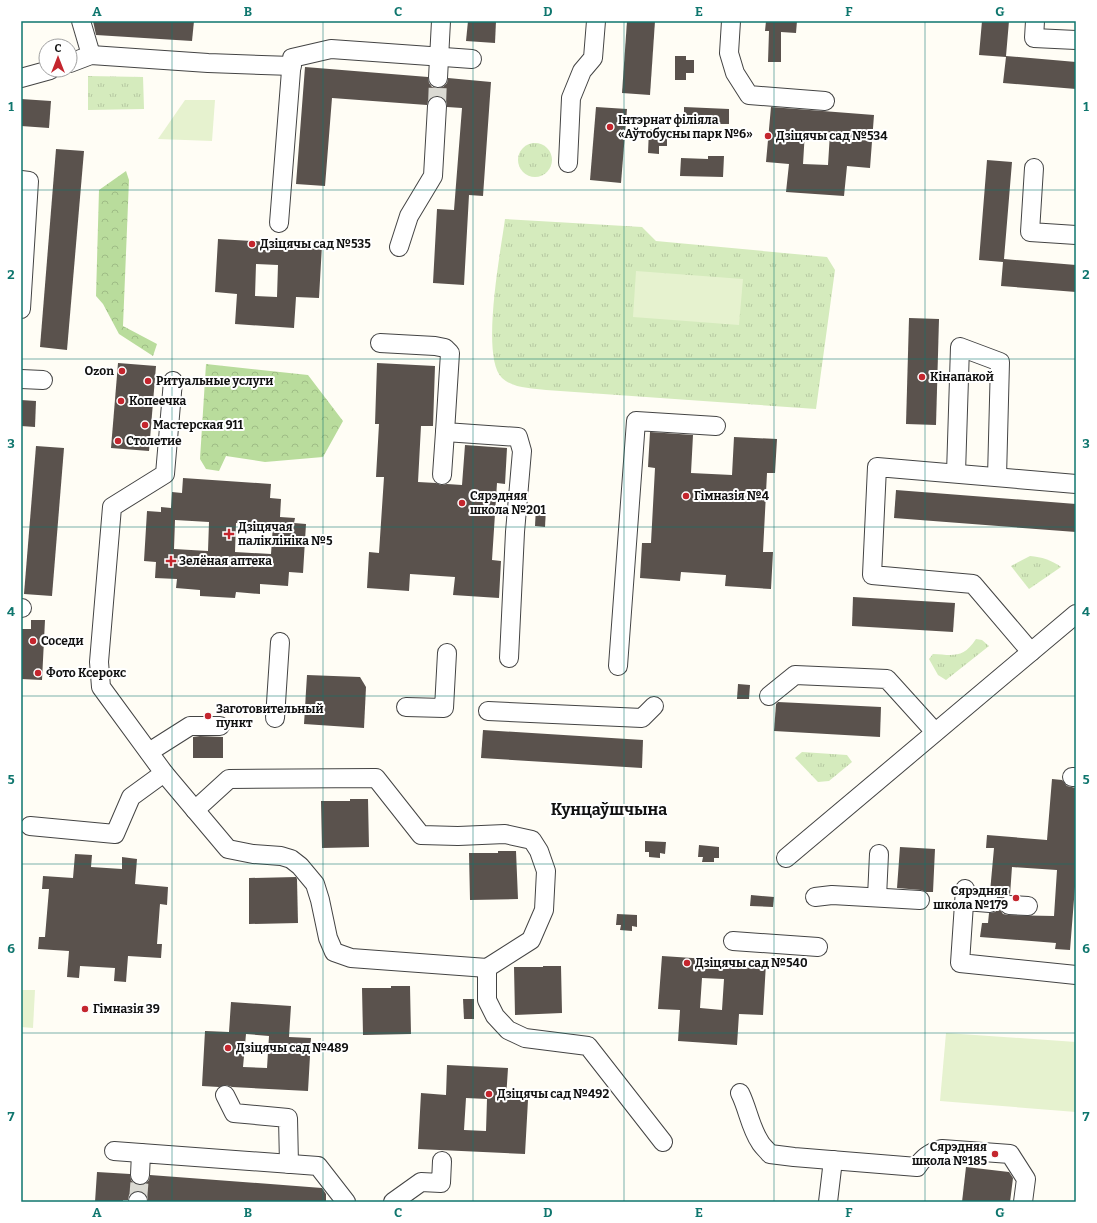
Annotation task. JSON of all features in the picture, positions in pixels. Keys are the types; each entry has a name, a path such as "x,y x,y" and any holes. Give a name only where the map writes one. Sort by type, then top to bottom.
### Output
{"lane":[{"path":"82,21 92,54"},
{"path":"438,78 441,21"},
{"path":"568,163 571,98 582,71 593,58 596,21"},
{"path":"731,21 729,53 735,72 749,95 826,101"},
{"path":"1035,21 1034,38 1076,40"},
{"path":"279,223 292,58 331,50 472,59"},
{"path":"78,60 92,54 208,63 292,66"},
{"path":"21,78 38,73"},
{"path":"399,247 409,216 433,176 437,106"},
{"path":"1034,168 1030,232 1076,235"},
{"path":"21,180 29,181 21,309"},
{"path":"380,344 445,348 450,353 442,474"},
{"path":"956,473 960,347 1000,362 997,477"},
{"path":"21,379 43,380"},
{"path":"173,381 165,474 112,507 99,662 101,687 164,773 195,810 228,849 253,854 281,856 292,859 300,866 314,884 320,900 328,938 334,952 351,958 487,968 531,940 544,910 546,871 539,851 532,840 505,834 458,836 421,835 376,778 229,779 195,810"},
{"path":"618,666 636,421 716,426"},
{"path":"445,432 518,437 522,451 515,532 509,658"},
{"path":"1031,652 973,584 872,575 877,467 1076,484"},
{"path":"786,858 1076,614"},
{"path":"275,718 280,642"},
{"path":"406,707 444,708 447,654"},
{"path":"769,696 795,675 888,679 935,732"},
{"path":"488,711 642,718 654,706"},
{"path":"149,752 190,726 220,726"},
{"path":"30,826 115,834 131,797 164,773"},
{"path":"877,897 879,854"},
{"path":"815,897 832,894 920,900"},
{"path":"990,903 965,895 960,964 1076,975"},
{"path":"1009,905 1028,906"},
{"path":"734,941 818,947"},
{"path":"487,968 487,1000 495,1016 508,1030 525,1038 588,1046 663,1142"},
{"path":"740,1093 747,1106 751,1123 760,1142 770,1154 917,1167 932,1151 942,1149 1010,1154 1026,1179 1023,1202"},
{"path":"225,1095 234,1113 288,1118 289,1164"},
{"path":"114,1151 318,1166 346,1202"},
{"path":"140,1175 142,1153"},
{"path":"828,1202 833,1160"},
{"path":"394,1202 421,1182 440,1183 442,1162"}],"green space":[{"path":"88,76 143,77 144,109 88,110"},
{"path":"185,100 215,100 212,141 158,139"},
{"path":"535,143 547,148 552,160 547,172 535,177 523,172 518,160 523,148"},
{"path":"126,171 129,180 123,326 157,344 153,356 119,334 103,304 96,296 99,190"},
{"path":"505,219 642,227 656,241 827,257 835,270 816,409 546,390 518,386 507,382 502,378 496,366 493,349 492,327 496,277"},
{"path":"636,271 743,279 739,325 633,317"},
{"path":"206,364 308,375 343,421 323,457 265,462 226,456 219,471 206,469 200,459"},
{"path":"1030,556 1046,559 1061,567 1029,589 1011,566"},
{"path":"976,639 982,640 989,646 946,680 938,675 929,659 933,654 952,655 962,653 967,650"},
{"path":"802,752 847,755 852,762 829,781 818,782 795,758"},
{"path":"21,990 35,990 33,1028 21,1027"},
{"path":"946,1033 1076,1042 1076,1112 940,1101"}],"building":[{"path":"93,21 194,21 192,41 96,35"},
{"path":"468,21 496,21 495,43 466,41"},
{"path":"627,21 655,21 650,95 622,93"},
{"path":"766,21 797,21 796,33 781,32 781,62 768,62 769,31 765,31"},
{"path":"982,21 1009,21 1006,56 1076,62 1076,89 1003,83 1006,57 979,55"},
{"path":"675,56 686,56 686,60 694,60 694,73 686,73 686,80 675,80"},
{"path":"305,67 428,77 429,83 432,87 437,88 443,87 447,83 448,78 491,82 483,196 469,195 464,285 433,283 437,209 454,210 462,108 447,107 446,101 442,97 438,96 432,97 428,101 427,105 332,98 325,186 296,184"},
{"path":"21,99 51,101 49,128 21,126"},
{"name":"Інтэрнат філіяла «Аўтобусны парк №6»","path":"596,107 627,109 621,183 590,180"},
{"path":"684,107 729,109 729,124 684,124"},
{"path":"771,107 874,115 870,168 847,166 844,196 786,192 789,164 766,162","holes":["805,131 830,133 828,165 803,164"]},
{"path":"649,129 659,129 659,133 667,134 667,146 659,146 659,154 648,153"},
{"path":"56,149 84,151 67,350 40,347"},
{"path":"708,156 724,156 723,177 680,176 681,158 708,159"},
{"path":"987,160 1012,162 1004,259 1076,265 1076,292 1001,286 1003,262 979,260"},
{"path":"218,239 322,245 319,298 296,297 294,328 235,324 237,294 215,292","holes":["256,264 278,265 277,297 255,296"]},
{"path":"909,318 939,319 936,425 906,424"},
{"path":"118,363 156,366 149,451 111,448"},
{"path":"377,363 435,366 433,426 421,426 418,482 436,483 441,485 462,485 465,445 507,448 505,484 497,483 492,560 501,561 499,598 453,595 455,577 410,574 409,591 367,588 369,552 379,553 384,477 376,477 379,424 375,424"},
{"path":"21,400 36,401 35,427 21,426"},
{"path":"650,432 693,435 691,473 732,475 734,437 777,439 775,473 767,473 763,552 773,552 771,589 725,586 726,575 681,572 680,581 640,578 642,543 651,543 655,468 648,467"},
{"path":"36,446 64,448 52,596 24,594"},
{"path":"183,478 271,484 270,498 281,499 280,517 295,518 294,523 306,524 303,573 289,572 288,586 260,584 260,594 236,592 235,598 200,596 200,590 176,588 177,579 155,578 156,562 144,561 147,511 161,512 161,507 171,508 172,492 182,493","holes":["175,520 209,522 208,551 174,549","236,523 273,525 271,554 235,552"]},
{"path":"896,490 1076,504 1076,532 894,518"},
{"path":"536,507 546,508 545,527 535,526"},
{"path":"853,597 955,603 953,632 852,626"},
{"name":"Соседи","path":"31,620 45,620 42,680 21,679 21,629 31,629"},
{"path":"307,675 360,677 366,687 364,728 304,724"},
{"path":"738,684 750,685 749,699 737,699"},
{"path":"778,702 881,707 880,737 774,731 776,704"},
{"path":"483,730 643,740 642,768 481,758"},
{"path":"193,737 223,737 223,758 193,758"},
{"path":"1052,779 1062,780 1067,786 1076,788 1076,874 1070,950 1055,949 1056,943 980,937 982,923 988,923 989,913 995,912 999,908 1003,914 1008,915 1054,916 1057,870 1012,867 1010,895 1004,896 1000,900 996,895 990,892 994,848 986,848 987,835 1047,840"},
{"path":"350,799 368,799 369,847 322,848 321,801 350,801"},
{"path":"645,841 666,842 665,854 660,853 660,858 649,857 649,852 645,852"},
{"path":"699,845 719,847 719,858 714,858 714,862 702,862 703,857 698,857"},
{"path":"900,847 935,849 933,892 897,888"},
{"path":"498,851 516,851 518,899 470,900 469,853 498,853"},
{"path":"75,854 92,855 91,867 122,869 122,857 137,859 135,884 168,887 167,905 160,904 157,944 162,944 161,958 128,956 126,982 114,981 115,968 80,966 79,978 67,977 69,951 38,949 39,937 45,937 49,889 42,889 43,876 73,878"},
{"path":"296,877 298,923 249,924 249,878"},
{"path":"751,895 774,897 773,907 750,906"},
{"path":"617,914 637,915 637,927 632,926 632,931 620,930 621,925 616,925"},
{"path":"662,956 766,963 763,1015 739,1014 737,1045 678,1041 680,1010 658,1009","holes":["702,978 724,979 722,1010 700,1008"]},
{"path":"561,966 562,1013 515,1015 514,967"},
{"path":"391,986 410,986 411,1034 363,1035 362,988 391,988"},
{"path":"463,999 474,999 474,1019 464,1019"},
{"path":"231,1002 291,1006 289,1037 311,1038 308,1091 232,1087 226,1085 219,1087 202,1086 205,1031 229,1032","holes":["246,1034 269,1036 267,1068 243,1067"]},
{"path":"447,1065 508,1068 506,1099 528,1100 525,1154 418,1149 421,1093 446,1095","holes":["466,1098 487,1099 486,1131 464,1130"]},
{"path":"966,1167 1009,1172 1013,1178 1010,1202 962,1202"},
{"path":"97,1172 130,1174 131,1180 134,1184 139,1185 145,1184 149,1180 150,1175 322,1188 326,1194 326,1202 148,1202 147,1195 138,1191 132,1192 129,1195 128,1200 123,1200 123,1202 95,1202"}],"tunnel":[{"path":"437,106 438,78"},
{"path":"138,1201 140,1175"}],"place":[{"name":"Інтэрнат філіяла «Аўтобусны парк №6»","path":"610,127"},
{"name":"Дзіцячы сад №534","path":"768,136"},
{"name":"Дзіцячы сад №535","path":"252,244"},
{"name":"Ozon","path":"122,371"},
{"name":"Кінапакой","path":"922,377"},
{"name":"Ритуальные услуги","path":"148,381"},
{"name":"Копеечка","path":"121,401"},
{"name":"Мастерская 911","path":"145,425"},
{"name":"Столетие","path":"118,441"},
{"name":"Гімназія №4","path":"686,496"},
{"name":"Сярэдняя школа №201","path":"462,503"},
{"name":"Дзіцячая паліклініка №5","path":"229,534"},
{"name":"Зелёная аптека","path":"171,561"},
{"name":"Соседи","path":"33,641"},
{"name":"Фото Ксерокс","path":"38,673"},
{"name":"Заготовительный пункт","path":"208,716"},
{"name":"Сярэдняя школа №179","path":"1016,898"},
{"name":"Дзіцячы сад №540","path":"687,963"},
{"name":"Гімназія 39","path":"85,1009"},
{"name":"Дзіцячы сад №489","path":"228,1048"},
{"name":"Дзіцячы сад №492","path":"489,1094"},
{"name":"Сярэдняя школа №185","path":"995,1154"}],"district":[{"name":"Кунцаўшчына","path":"609,809"}]}
